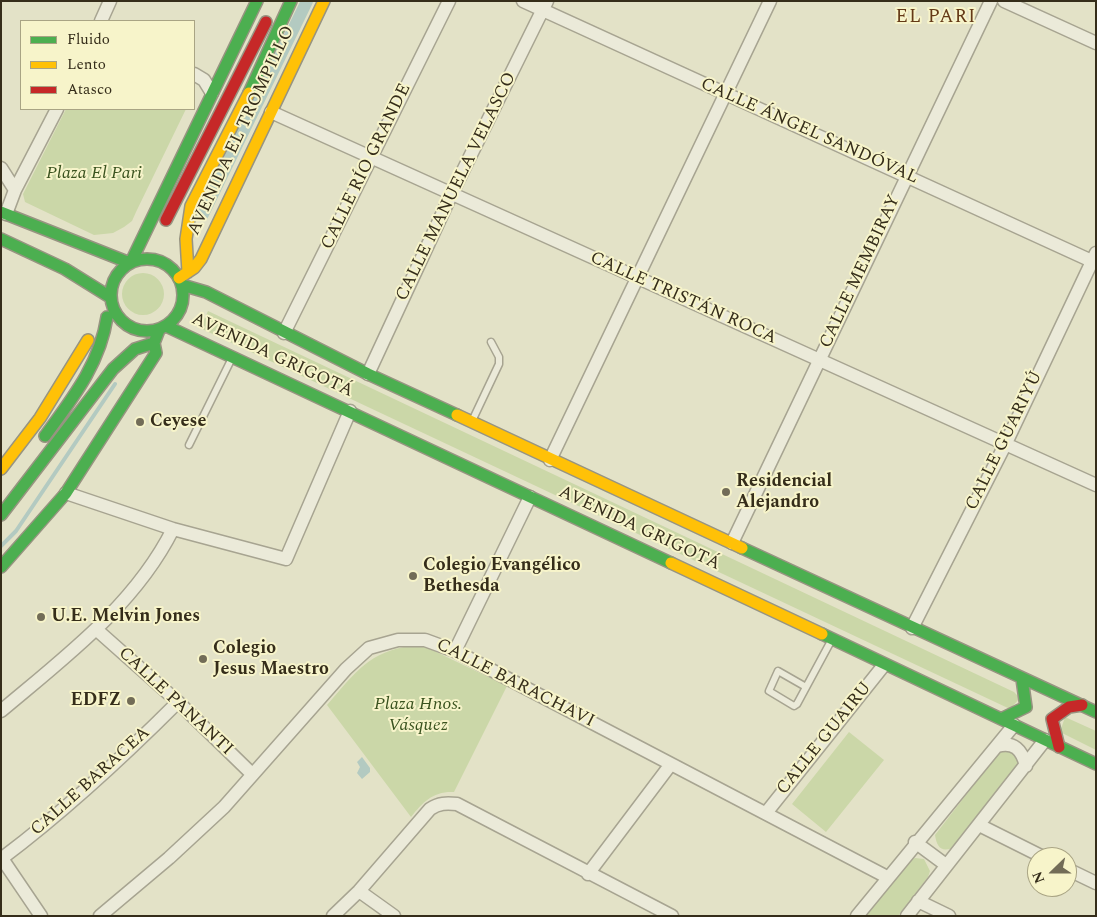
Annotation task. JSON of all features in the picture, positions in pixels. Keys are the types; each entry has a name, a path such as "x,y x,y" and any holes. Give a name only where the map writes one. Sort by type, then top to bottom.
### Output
{"main road":[{"path":"40,442 79,386 106,335 110,313 110,297 115,277 130,262 257,1"},
{"name":"AVENIDA EL TROMPILLO","path":"183,278 186,226 192,206 257,77 291,1"},
{"name":"AVENIDA EL TROMPILLO","path":"183,278 201,259 324,1"},
{"name":"AVENIDA EL TROMPILLO","path":"161,231 243,70 271,10"},
{"path":"1,515 113,369 135,349 154,343 163,328 181,308 183,278 164,263 145,259 130,262 7,215"},
{"path":"1,239 65,269 110,297"},
{"path":"145,259 154,244"},
{"name":"AVENIDA GRIGOTÁ","path":"183,278 284,333 368,374 1096,712"},
{"path":"110,313 134,330 142,331 163,328"},
{"path":"1,469 40,418 96,326 110,313"},
{"name":"AVENIDA GRIGOTÁ","path":"163,328 233,357 350,411 1096,764"},
{"path":"1,567 66,493 156,353 154,343"},
{"path":"1,495 14,478"},
{"path":"1022,679 1026,698 1045,740"},
{"path":"1001,718 1026,707 1026,698"},
{"path":"1014,725 1060,712 1069,707 1082,706"},
{"path":"1059,747 1055,738 1052,719 1060,712"}],"street":[{"path":"101,20 110,1"},
{"name":"CALLE RÍO GRANDE","path":"284,333 449,1"},
{"name":"CALLE ÁNGEL SANDÓVAL","path":"522,1 545,6 725,94 1095,259"},
{"path":"550,460 770,1"},
{"name":"CALLE MEMBIRAY","path":"732,543 991,1"},
{"path":"1004,1 1096,44"},
{"name":"CALLE MANUELA VELASCO","path":"368,374 452,193 545,6"},
{"path":"195,75 204,80 212,94"},
{"path":"7,215 15,190 56,110"},
{"name":"CALLE TRISTÁN ROCA","path":"271,112 372,156 636,278 1096,485"},
{"path":"1,168 15,190"},
{"name":"CALLE GUARIYÚ","path":"912,628 1006,443 1095,259"},
{"path":"66,493 174,529 286,559 350,411"},
{"path":"455,651 530,496"},
{"path":"1,712 97,630 160,555 174,529"},
{"name":"CALLE PANANTI","path":"97,630 178,702 252,774"},
{"name":"CALLE BARACHAVI","path":"100,916 169,858 224,807 346,669 369,648 398,640 425,640 455,651 887,877"},
{"name":"CALLE GUAIRU","path":"766,813 884,665"},
{"name":"CALLE BARACEA","path":"2,858 64,810 115,764 178,702"},
{"path":"857,916 915,842 1014,725"},
{"path":"907,916 1045,740"},
{"path":"997,746 1011,744 1018,748 1023,754 1026,766"},
{"path":"588,874 670,764"},
{"path":"333,916 359,891 430,809 446,803 457,804 588,874 672,916"},
{"path":"980,825 1027,849"},
{"path":"915,842 946,864"},
{"path":"2,858 41,916"},
{"path":"1077,874 1096,883"},
{"path":"359,891 394,916"},
{"path":"918,901 949,916"}],"lane":[{"path":"471,422 499,364 499,357 491,342"},
{"path":"189,445 233,357"},
{"path":"806,686 778,671 769,691 794,706 806,686 832,640"}],"green space":[{"name":"Plaza El Pari","path":"65,110 186,110 132,221 113,233 94,235 25,202 23,194"},
{"path":"147,273 155,276 161,282 164,294 161,306 155,312 139,315 131,312 125,306 122,290 125,282 131,276"},
{"path":"208,311 1014,692 1020,698 1010,709 200,328"},
{"name":"Plaza Hnos. Vásquez","path":"404,647 426,647 507,686 454,792 440,793 434,796 411,817 327,705 369,661 391,650"},
{"path":"1065,717 1096,731 1096,750 1060,732"},
{"path":"849,732 884,760 826,832 792,804"},
{"path":"1012,750 1021,762 955,847 950,849 941,848 937,843 935,835 1000,751"},
{"path":"915,858 924,859 930,871 928,877 898,916 866,916 910,861"}],"shaded area":[{"path":"362,757 370,768 370,772 362,779 357,773 360,767 357,762"}],"waterway":[{"path":"203,214 307,1"},
{"path":"1,546 16,531 115,384"}],"traffic: fast":[{"path":"131,262 257,1"},
{"path":"249,93 291,1"},
{"path":"1,212 130,263"},
{"path":"1,239 65,269 110,297"},
{"path":"154,259 173,269 181,281 183,295 181,309 173,321 161,329 140,331 121,321 113,309 111,288 121,269 133,261 154,259"},
{"path":"182,285 206,292 368,374 457,415"},
{"path":"45,436 84,380 98,350 107,317"},
{"path":"166,326 671,563"},
{"path":"1,567 66,493 156,353 154,343 159,330"},
{"path":"1,515 113,369 135,349 154,343"},
{"path":"742,548 1096,712"},
{"path":"822,634 1096,764"},
{"path":"1001,719 1026,707 1022,679"}],"traffic: slow":[{"path":"179,278 194,268 201,259 324,1"},
{"path":"188,272 186,239 191,206 249,93"},
{"path":"1,469 40,418 88,340"},
{"path":"457,415 742,548"},
{"path":"671,563 822,634"}],"traffic: jam":[{"path":"166,220 266,22"},
{"path":"1059,747 1052,719 1069,707 1082,705"}],"place":[{"name":"Ceyese","path":"140,422"},
{"name":"Residencial Alejandro","path":"726,492"},
{"name":"Colegio Evangélico Bethesda","path":"413,576"},
{"name":"U.E. Melvin Jones","path":"41,617"},
{"name":"Colegio Jesus Maestro","path":"203,659"},
{"name":"EDFZ","path":"131,701"}],"district":[{"name":"EL PARI","path":"936,18"}]}
